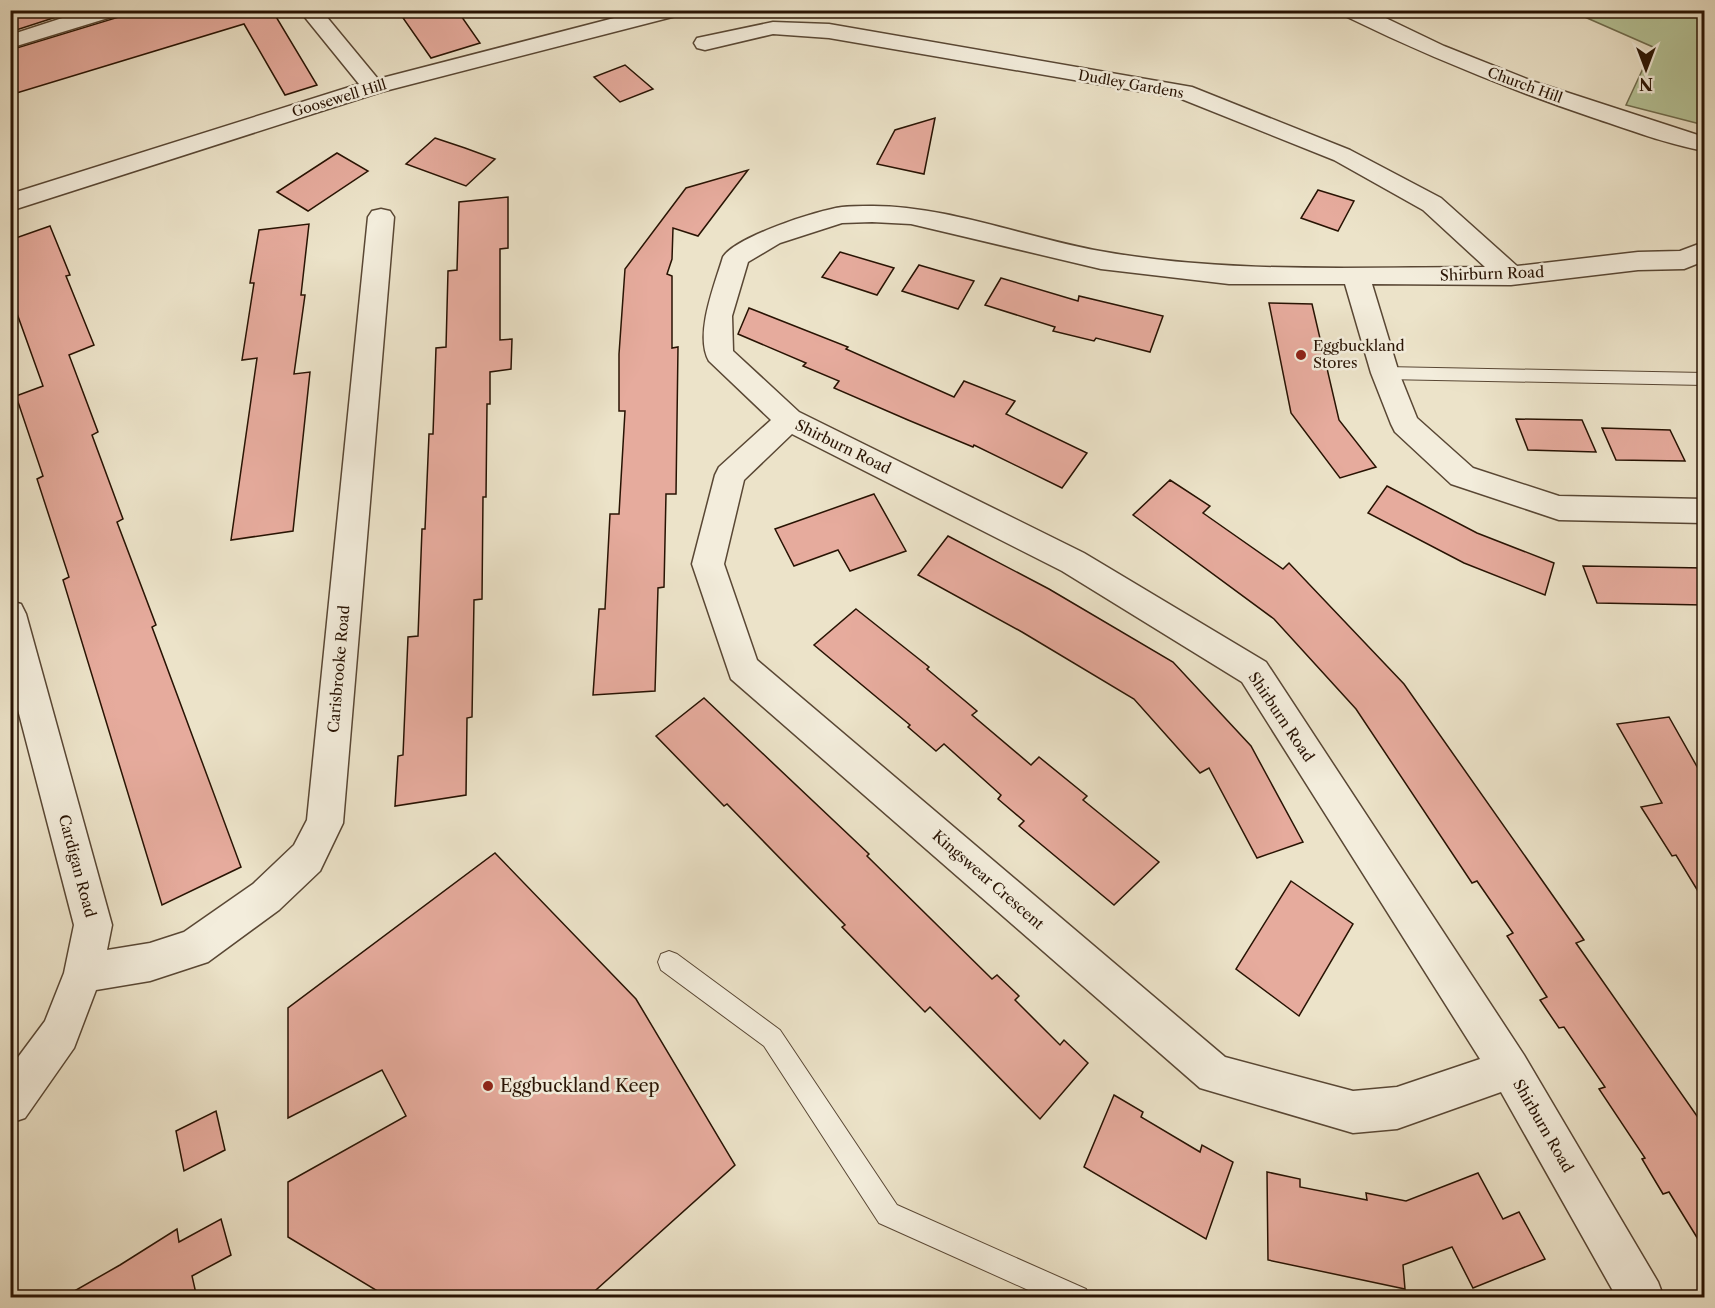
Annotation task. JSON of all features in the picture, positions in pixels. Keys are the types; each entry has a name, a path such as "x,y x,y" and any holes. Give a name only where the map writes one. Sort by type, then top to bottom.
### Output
{"street":[{"path":"10,42 110,10"},
{"path":"309,10 373,87"},
{"name":"Goosewell Hill","path":"10,203 373,87 672,10"},
{"name":"Church Hill","path":"1351,10 1446,55 1504,78 1644,127 1704,144"},
{"name":"Dudley Gardens","path":"705,43 773,28 828,31 1184,92 1342,155 1432,204 1510,276"},
{"name":"Shirburn Road","path":"1642,1298 1510,1069 1254,672 1073,562 789,420 719,354 719,316 736,257 771,237 841,214 911,216 1101,260 1229,275 1510,276 1638,261 1684,260 1704,251"},
{"name":"Carisbrooke Road","path":"83,973 150,962 195,948 266,897 308,858 325,824 381,217"},
{"path":"1356,276 1385,373 1405,424 1462,476 1559,508 1704,511"},
{"name":"Kingswear Crescent","path":"789,420 730,475 708,564 743,669 1214,1074 1353,1112 1397,1108 1510,1069"},
{"name":"Cardigan Road","path":"10,614 93,925 83,973 60,1034 10,1103"}],"lane":[{"path":"1385,373 1704,379"},
{"path":"669,962 772,1038 888,1214 1077,1298"}],"green space":[{"path":"1571,11 1704,11 1704,125 1626,105 1653,47"}],"building":[{"path":"10,10 78,10 10,32"},
{"path":"122,10 272,10 317,85 285,95 244,24 10,95 10,50 119,17"},
{"path":"428,10 457,10 480,43 431,58 403,18"},
{"path":"625,65 653,89 620,102 594,77"},
{"path":"935,118 924,174 877,164 895,130"},
{"path":"435,138 495,159 466,186 406,164"},
{"path":"337,153 368,171 308,211 277,192"},
{"path":"748,170 698,236 673,228 672,259 667,274 672,276 672,348 678,347 676,494 666,494 664,587 658,588 655,691 593,695 599,609 605,609 610,514 619,514 625,411 619,411 619,354 625,269 686,188"},
{"path":"1318,190 1354,201 1338,231 1301,218"},
{"path":"508,197 508,248 500,249 500,340 512,339 511,369 490,372 490,404 487,404 486,497 483,497 482,599 474,600 472,717 467,718 466,795 395,806 398,756 403,755 408,637 418,636 422,529 425,529 429,434 433,434 436,348 446,347 448,271 457,270 459,202"},
{"path":"309,224 301,295 305,295 294,374 310,372 293,531 231,540 257,358 242,360 254,283 250,283 259,230"},
{"path":"50,226 70,275 66,276 94,345 69,355 98,432 92,435 123,519 117,522 156,625 152,627 241,867 162,905 63,580 69,577 37,479 43,476 16,396 43,386 10,294 10,240"},
{"path":"840,252 894,268 877,295 822,277"},
{"path":"919,265 974,281 958,309 902,291"},
{"path":"1001,278 1078,301 1079,296 1163,316 1150,352 1096,338 1094,341 1053,331 1055,327 985,305"},
{"path":"1269,303 1312,304 1339,420 1376,467 1340,478 1291,413"},
{"path":"749,308 848,347 846,349 954,397 964,381 1015,401 1006,414 1087,453 1062,488 974,445 973,447 834,388 839,381 803,366 806,363 738,334"},
{"path":"1516,419 1582,420 1596,452 1528,450"},
{"path":"1602,428 1670,430 1685,461 1616,460"},
{"path":"1170,480 1210,506 1203,513 1283,569 1289,563 1404,684 1584,940 1576,943 1704,1126 1704,1249 1669,1192 1663,1194 1642,1159 1645,1158 1599,1089 1605,1087 1564,1027 1559,1028 1540,1000 1547,997 1507,936 1513,933 1477,881 1472,883 1356,709 1274,619 1133,515"},
{"path":"1387,486 1477,533 1554,563 1545,595 1464,563 1368,513"},
{"path":"874,494 906,551 850,571 838,550 794,566 775,529"},
{"path":"948,536 1049,589 1173,662 1251,746 1303,842 1257,858 1209,768 1200,773 1134,699 1022,632 918,575"},
{"path":"1583,566 1704,568 1704,605 1597,603"},
{"path":"856,609 929,667 927,669 977,711 972,715 1031,765 1039,757 1087,796 1083,800 1159,862 1114,905 1019,826 1024,821 998,799 1001,795 944,744 936,751 908,727 910,725 814,645"},
{"path":"704,698 869,854 867,856 992,979 997,975 1019,996 1015,1000 1060,1045 1064,1040 1088,1063 1040,1119 930,1007 925,1012 842,927 845,925 727,804 724,806 656,736"},
{"path":"1669,717 1704,779 1704,901 1676,855 1672,856 1641,807 1662,803 1617,724"},
{"name":"Eggbuckland Keep","path":"495,853 636,999 735,1165 587,1298 389,1298 288,1237 288,1182 406,1116 382,1070 288,1118 288,1008"},
{"path":"1291,881 1353,924 1299,1016 1236,969"},
{"path":"1114,1095 1143,1112 1141,1117 1200,1152 1202,1145 1233,1162 1206,1239 1084,1167"},
{"path":"216,1111 225,1150 184,1171 176,1131"},
{"path":"1267,1172 1300,1179 1300,1187 1367,1200 1366,1193 1406,1201 1478,1173 1503,1219 1519,1212 1545,1259 1473,1288 1452,1247 1403,1265 1405,1289 1268,1260"},
{"path":"221,1219 231,1255 192,1276 197,1298 62,1298 177,1229 179,1242"}],"place":[{"name":"Eggbuckland Stores","path":"1301,355"},
{"name":"Eggbuckland Keep","path":"488,1086"}]}
